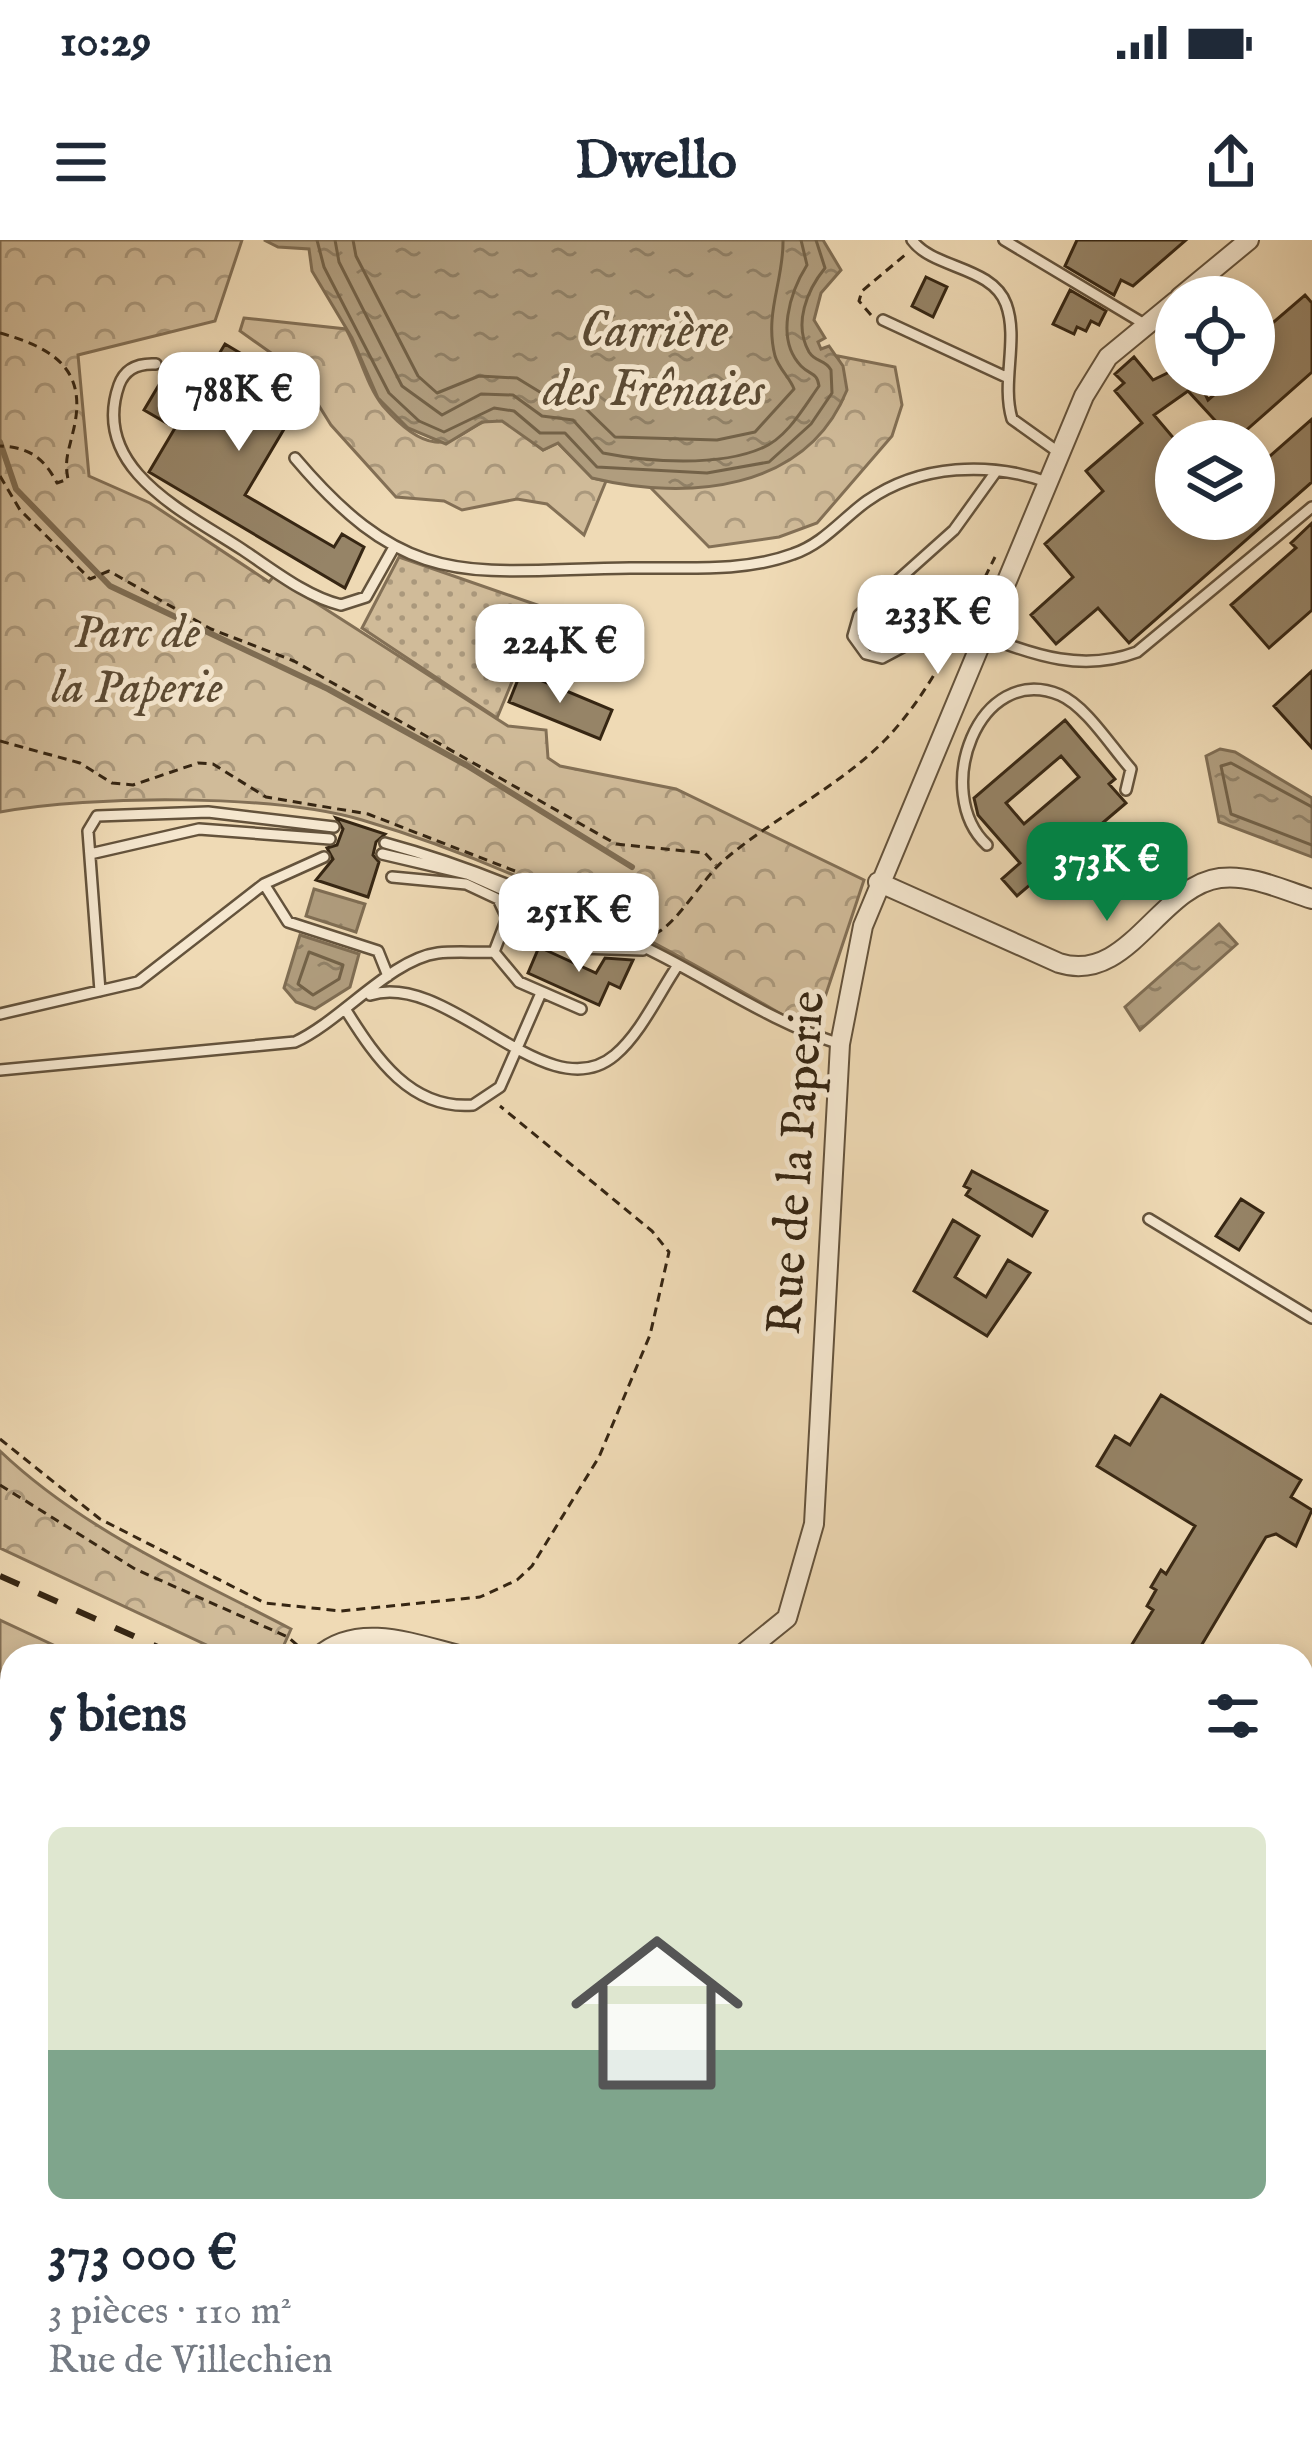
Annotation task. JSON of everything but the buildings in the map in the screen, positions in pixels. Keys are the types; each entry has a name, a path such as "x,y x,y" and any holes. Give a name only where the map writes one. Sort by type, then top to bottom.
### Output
{"street":[{"name":"Rue de la Paperie","path":"1206,276 1249,240"},
{"name":"Rue de la Paperie","path":"755,1644 788,1618 814,1524 840,1044 851,970 878,882 1051,484 1084,396 1108,357 1155,318"},
{"path":"878,882 1059,964 1079,967 1107,960 1192,889 1215,878 1242,877 1312,899"},
{"path":"339,1644 378,1637 409,1644"}],"lane":[{"path":"1004,240 1146,326"},
{"path":"914,243 990,283 1002,296 1008,315 1008,404 1020,430 1062,454"},
{"path":"884,320 1006,377"},
{"path":"156,364 142,364 123,376 116,413 125,456 167,503 274,571 341,605 366,597 394,547"},
{"path":"295,458 341,512 394,547 458,571 511,574 757,563 816,543 900,481 937,470 995,473 1051,484"},
{"path":"937,622 929,633 882,658 866,654 854,636 859,615 954,530 995,473"},
{"path":"985,636 1062,660 1109,660 1137,652 1312,507"},
{"path":"987,844 973,832 964,809 965,755 975,726 1024,693 1066,698 1131,770 1126,790"},
{"path":"950,715 975,726"},
{"path":"90,854 199,829 332,833 208,812 102,814 89,825 90,854 100,991"},
{"path":"654,952 623,946 586,950 541,907 476,877 384,849 468,866 654,952 802,1032 840,1044"},
{"path":"0,1013 138,982 264,884 324,857"},
{"path":"392,877 466,884 498,898 507,918 494,952"},
{"path":"264,884 288,922 378,951 388,976"},
{"path":"567,936 580,919"},
{"path":"0,1070 295,1042 347,1012 388,976 433,953 494,952"},
{"path":"494,952 519,982 581,1009"},
{"path":"368,996 413,994 566,1070 596,1066 622,1048 678,965"},
{"path":"347,1012 378,1061 413,1092 464,1106 489,1099 500,1087 541,993"},
{"path":"1149,1219 1310,1313"},
{"path":"378,1637 393,1644"}],"path":[{"path":"884,320 863,313 862,291 914,243"},
{"path":"0,333 32,341 61,358 73,370 77,405 66,449 68,479 57,483 46,464 28,450 3,446"},
{"path":"0,476 20,510 90,579 104,573 148,588 211,628 294,661 616,844 705,853 718,866"},
{"path":"652,935 667,928 696,885 718,866 884,740 944,655 1002,544"},
{"path":"0,741 80,763 112,783 133,785 198,763 213,764 266,797 368,814 529,878"},
{"path":"0,1439 115,1528 224,1585 286,1608 448,1604 517,1580 567,1514 620,1418 650,1335 669,1252 640,1221 489,1099"},
{"path":"0,1485 136,1569 298,1644"}],"green space":[{"name":"Parc de la Paperie","path":"0,240 242,240 215,321 78,355 89,476 150,503 269,582 274,576 508,726 546,730 548,758 560,766 676,789 864,880 813,1033 594,912 480,861 362,820 281,805 182,800 83,802 0,812"},
{"path":"244,318 346,329 383,406 426,440 456,438 492,419 511,423 543,450 558,443 592,478 606,481 584,535 547,504 517,499 462,510 444,501 396,497 331,425 298,372 240,331"},
{"path":"838,356 895,367 902,405 892,436 817,523 779,537 709,547 647,484 735,479 781,461 823,425 843,399"},
{"path":"399,557 543,607 497,718 362,628"},
{"path":"0,1451 102,1529 291,1629 284,1644 204,1644 0,1548"},
{"path":"0,1620 51,1644 0,1644"}],"water":[{"name":"Carrière des Frênaies","path":"264,240 823,240 841,270 821,293 814,320 825,338 818,342 821,349 829,346 843,366 847,390 828,424 803,450 773,469 703,487 628,485 592,478 558,443 543,450 502,421 482,422 446,444 408,428 378,398 352,338 312,271 309,249 278,247"},
{"path":"1220,749 1235,752 1312,798 1312,857 1219,822 1206,756"},
{"path":"314,889 365,904 356,932 306,916"},
{"path":"1219,924 1237,944 1140,1030 1125,1007"},
{"path":"300,935 359,954 350,987 315,1009 296,1002 284,988"}],"waterway":[{"path":"0,442 16,489 110,586 328,689 466,765 632,867"}],"railway":[{"path":"0,1576 151,1644"}]}
